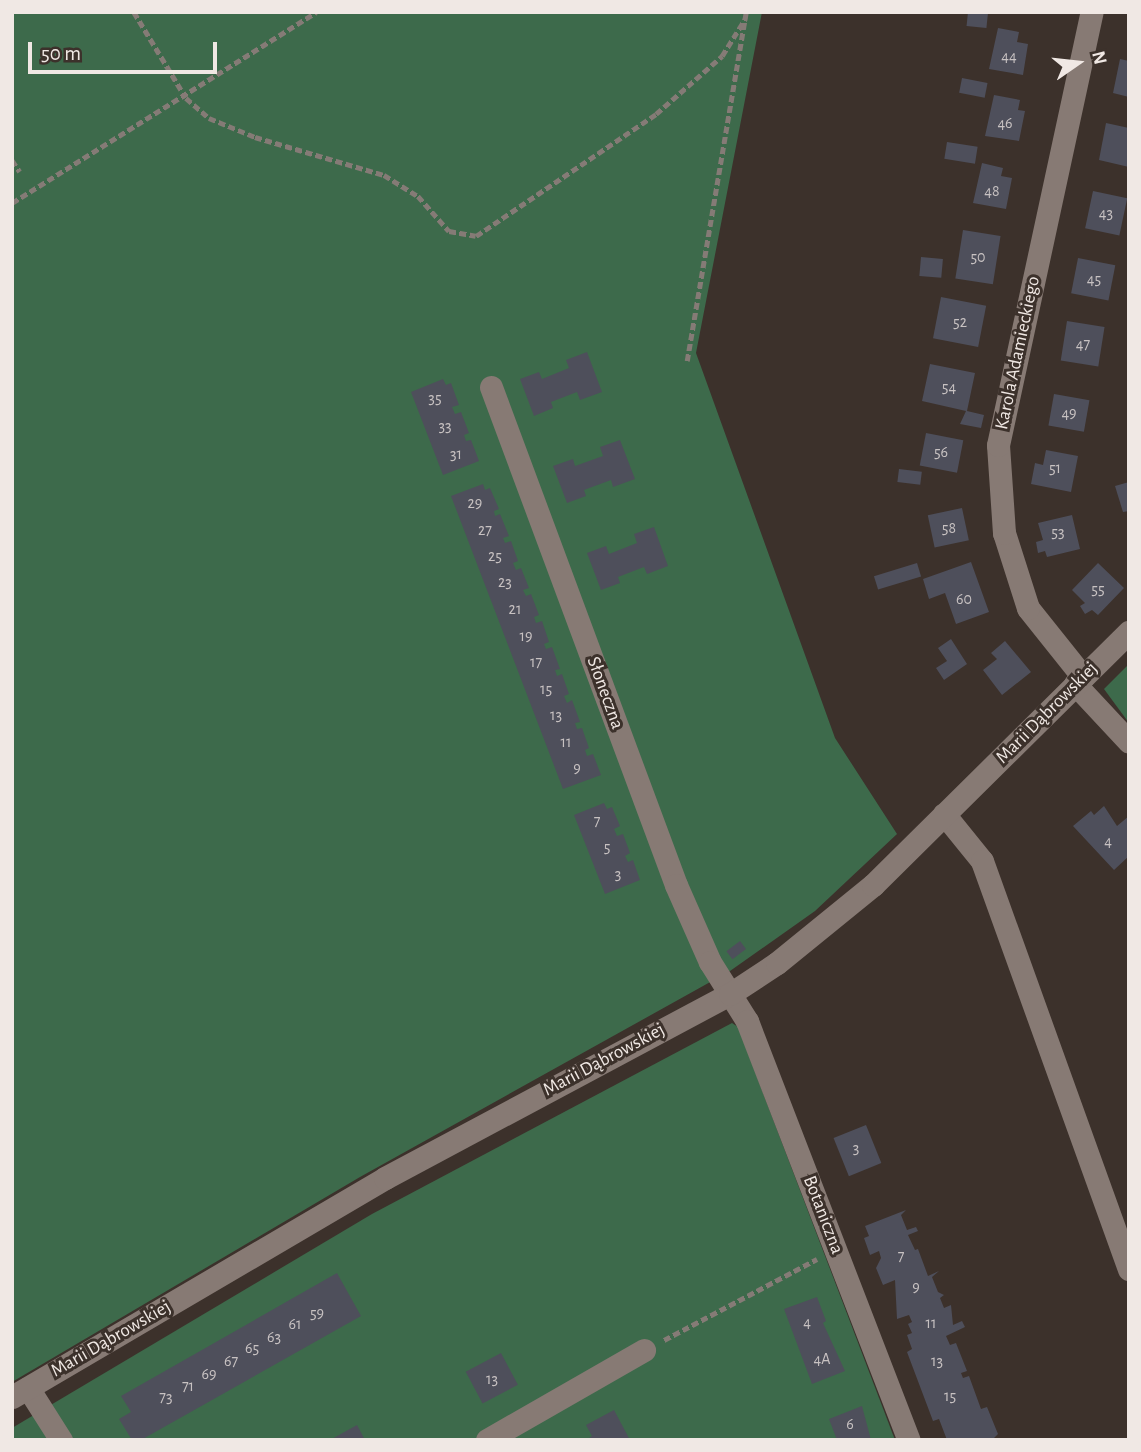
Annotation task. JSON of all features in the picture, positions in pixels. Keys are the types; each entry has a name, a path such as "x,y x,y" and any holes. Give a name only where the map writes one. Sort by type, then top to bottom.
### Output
{"street":[{"name":"Karola Adamieckiego","path":"1092,12 998,445 1004,533 1028,608 1079,680 1129,742"},
{"name":"Słoneczna","path":"491,387 676,885 710,962 730,993"},
{"name":"Marii Dąbrowskiej","path":"20,1392 385,1178 730,993 826,927 1129,632"},
{"path":"944,814 982,861 1129,1269"},
{"name":"Botaniczna","path":"730,993 757,1045 909,1440"},
{"path":"487,1440 644,1350"},
{"path":"20,1392 61,1440"}],"path":[{"path":"134,12 186,98 209,118 255,137 384,175 418,196 449,231 476,236 656,114 722,56 746,15"},
{"path":"12,204 186,98 316,12"},
{"path":"687,361 746,15"},
{"path":"12,160 20,172"},
{"path":"644,1350 836,1248"}],"green space":[{"path":"12,12 762,12 696,353 835,738 897,834 815,911 730,971 360,1177 12,1382"},
{"path":"1129,664 1129,723 1104,689"},
{"path":"732,1023 738,1027 895,1440 12,1440 12,1428 372,1214"}],"building":[{"path":"968,12 988,14 986,28 967,26"},
{"path":"998,28 1019,32 1017,42 1028,44 1023,75 989,69"},
{"path":"1120,59 1129,61 1129,97 1113,93"},
{"path":"962,78 988,83 985,98 959,93"},
{"path":"994,95 1020,100 1018,110 1025,111 1019,141 985,136"},
{"path":"1106,123 1129,128 1129,167 1099,160"},
{"path":"947,142 978,147 975,164 944,159"},
{"path":"982,163 1003,168 1001,176 1012,178 1006,209 973,203"},
{"path":"1093,191 1127,198 1119,235 1085,228"},
{"path":"963,230 1001,236 993,284 955,278"},
{"path":"921,257 943,259 941,278 919,276"},
{"path":"1078,258 1115,265 1108,301 1071,293"},
{"path":"941,297 986,306 978,347 933,338"},
{"path":"1067,321 1105,327 1098,366 1061,361"},
{"path":"587,352 602,392 580,400 577,392 551,402 553,408 534,416 520,379 539,372 542,379 569,368 566,360"},
{"path":"930,364 975,373 967,411 984,415 981,428 960,424 966,411 922,401"},
{"path":"443,379 446,385 451,383 459,405 452,407 455,414 461,412 469,433 464,435 466,441 471,440 479,461 443,475 411,392"},
{"path":"1054,394 1089,400 1084,432 1048,426"},
{"path":"926,433 963,440 957,473 920,465"},
{"path":"620,440 635,479 613,487 611,480 584,490 586,496 567,503 553,466 573,459 575,466 603,456 600,447"},
{"path":"1046,450 1078,456 1071,492 1031,484 1035,463 1043,465"},
{"path":"899,469 922,472 920,485 897,482"},
{"path":"1129,482 1129,511 1123,512 1115,486"},
{"path":"483,484 485,490 490,488 499,509 494,511 495,516 500,514 509,536 503,538 505,543 511,541 518,561 513,563 516,570 521,568 529,588 523,590 526,596 531,594 539,615 534,617 536,623 542,621 549,642 544,644 546,649 552,647 560,669 555,670 557,676 562,674 569,694 564,696 567,703 572,700 580,722 575,723 577,729 582,728 589,748 585,750 587,756 593,754 601,775 563,789 451,496"},
{"path":"962,508 969,540 935,548 928,515"},
{"path":"1072,515 1080,549 1047,557 1045,551 1038,553 1036,542 1043,540 1038,523"},
{"path":"654,527 668,566 647,574 644,567 618,577 620,583 601,590 587,553 606,546 609,554 637,543 634,534"},
{"path":"971,562 989,612 956,624 945,593 929,599 923,579"},
{"path":"917,563 921,576 878,590 874,576"},
{"path":"1098,563 1124,588 1098,615 1092,610 1085,614 1080,606 1085,603 1072,590"},
{"path":"951,639 967,664 944,680 936,668 947,661 938,648"},
{"path":"1005,641 1031,672 1002,695 983,670 997,659 991,653"},
{"path":"604,803 607,809 612,807 620,826 614,829 617,836 623,834 630,853 625,856 628,862 633,860 640,880 605,894 574,815"},
{"path":"1104,806 1117,826 1129,816 1129,856 1114,870 1073,826 1091,811 1094,815"},
{"path":"740,941 746,949 732,959 726,951"},
{"path":"866,1125 881,1163 849,1176 834,1138"},
{"path":"906,1210 901,1215 907,1230 916,1227 918,1231 908,1235 915,1250 918,1249 928,1276 939,1271 932,1277 938,1292 944,1295 940,1298 944,1308 951,1305 953,1325 962,1321 965,1327 946,1336 950,1345 956,1343 967,1371 961,1373 963,1378 969,1376 981,1409 987,1407 998,1434 992,1440 947,1440 939,1419 933,1421 907,1352 912,1349 907,1335 912,1333 908,1324 912,1322 909,1315 897,1319 895,1280 883,1285 876,1268 881,1258 879,1251 870,1255 864,1238 869,1236 865,1226"},
{"path":"337,1273 361,1316 141,1440 132,1440 119,1419 131,1412 121,1396"},
{"path":"817,1297 826,1321 823,1323 845,1371 812,1384 784,1309"},
{"path":"501,1353 518,1385 483,1404 466,1372"},
{"path":"862,1406 871,1440 837,1440 829,1419"},
{"path":"614,1410 630,1440 586,1440 592,1436 586,1425"},
{"path":"357,1425 365,1440 330,1440"}]}
